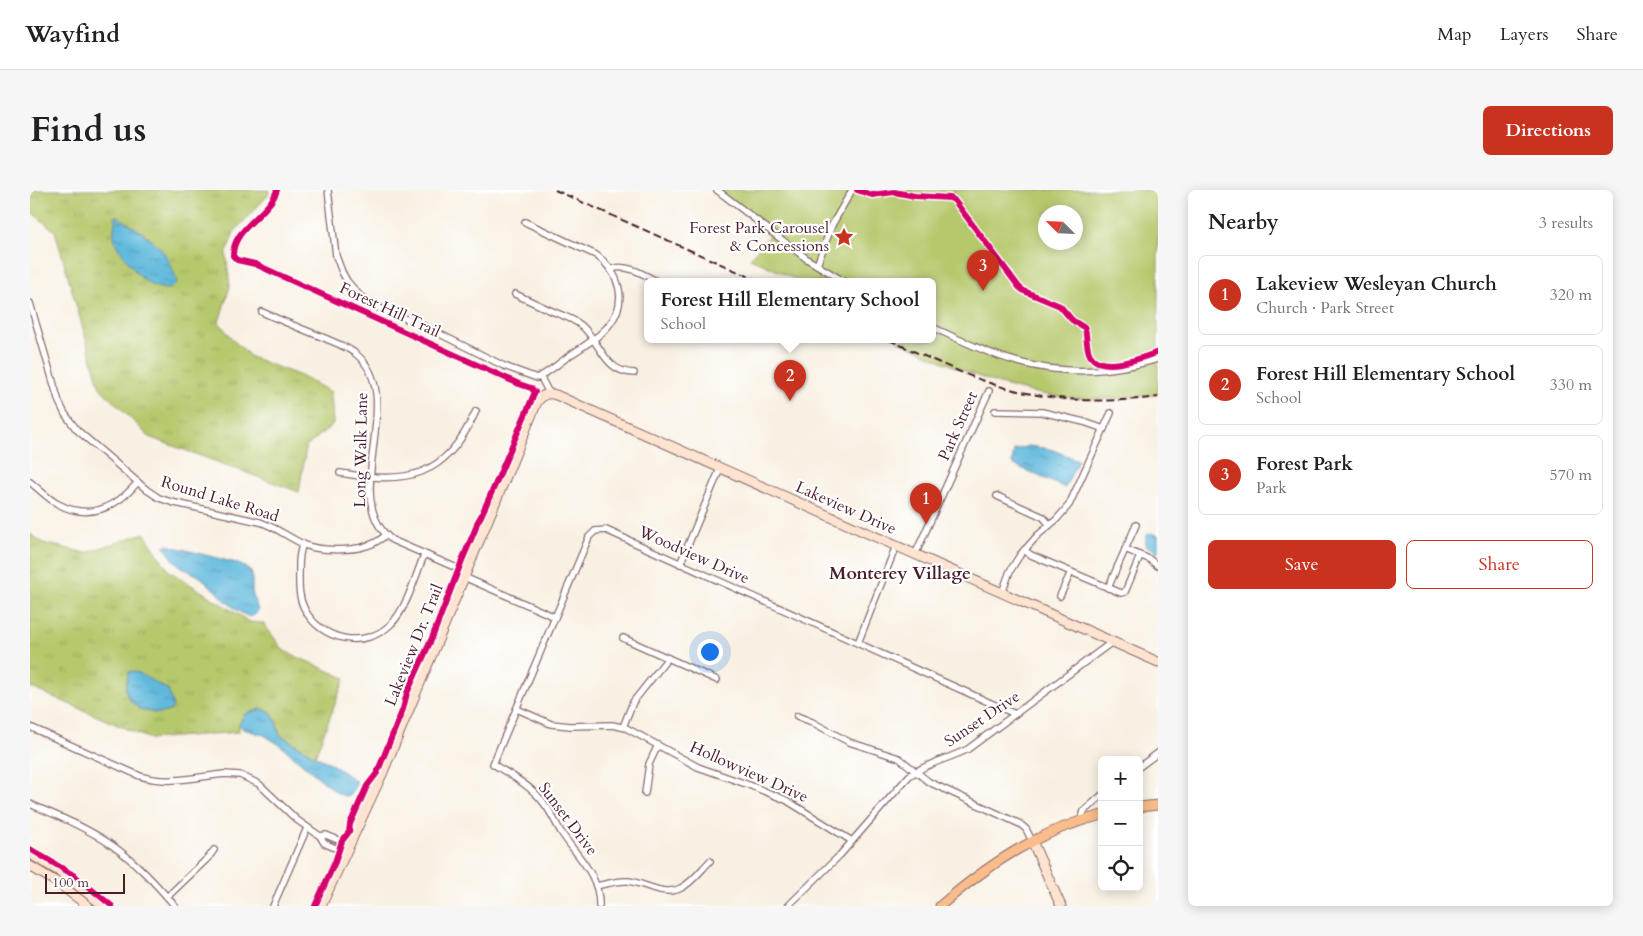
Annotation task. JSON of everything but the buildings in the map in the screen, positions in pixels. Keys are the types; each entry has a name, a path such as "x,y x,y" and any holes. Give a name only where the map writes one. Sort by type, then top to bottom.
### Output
{"main road":[{"path":"1143,807 1158,805"},
{"path":"940,906 985,869 1032,841 1098,816"}],"street":[{"path":"328,190 336,256 347,281 360,296 373,305 424,326 504,366 534,378 540,376 593,340 610,325 616,313 619,293 618,283 612,269 596,255 525,222"},
{"path":"717,190 778,238 838,278"},
{"path":"817,265 832,225 852,190"},
{"path":"612,269 624,267 649,278"},
{"path":"515,294 579,323 588,331 606,358 616,368 627,373 634,373"},
{"name":"Round Lake Road","path":"30,304 54,387 65,414 77,430 159,498 260,522 271,526 302,544 320,548 359,548 376,543 386,535"},
{"name":"Long Walk Lane","path":"262,312 344,346 357,355 373,376 376,394 371,478 372,511 386,535 398,544 555,617"},
{"path":"936,329 998,356 1043,368 1096,370 1134,365 1158,359"},
{"path":"321,906 383,772 537,402 545,394 549,393 540,376"},
{"name":"Park Street","path":"915,555 988,391"},
{"name":"Lakeview Drive","path":"549,393 1158,662"},
{"path":"340,473 371,478 398,478 410,476 434,466 446,458 455,448 476,411"},
{"path":"995,411 1042,412 1104,429"},
{"path":"1002,593 1010,571 1024,550 1070,505 1111,414"},
{"path":"680,564 720,469"},
{"path":"30,482 56,503 69,509 86,511 102,509 113,505 128,495 138,482"},
{"path":"997,496 1036,514 1050,525"},
{"path":"1108,588 1136,525"},
{"name":"Woodview Drive","path":"493,764 589,537 595,530 606,530 1015,714"},
{"path":"302,544 299,579 300,595 304,608 320,628 336,636 348,639 361,639 373,636 392,624 401,611 424,555"},
{"path":"858,643 896,546"},
{"path":"1125,549 1149,559 1158,566"},
{"path":"1024,550 1031,555 1123,593 1140,556"},
{"path":"1060,596 1071,572"},
{"path":"623,638 717,680"},
{"name":"Sunset Drive","path":"788,906 827,868 903,782 916,771 954,756 968,748 1112,642"},
{"path":"623,727 633,702 668,658"},
{"name":"Hollowview Drive","path":"517,709 552,724 570,726 605,724 623,727 698,767 786,800 852,841"},
{"path":"796,716 812,722 849,742 893,755 906,762 929,782 1020,824 1026,829 1061,906"},
{"path":"30,727 150,780 224,774 233,774 247,778 258,784 288,813 320,836 324,843 348,849"},
{"path":"645,793 649,764 658,745"},
{"path":"1143,764 1158,753"},
{"name":"Sunset Drive","path":"493,764 523,783 542,800 562,834 587,866 596,886 599,906"},
{"path":"1081,821 1084,810 1098,798"},
{"path":"30,804 83,828 112,845 144,873 175,906"},
{"path":"273,906 307,828"},
{"path":"320,836 326,835 348,849"},
{"path":"167,897 214,850"},
{"path":"30,854 68,878 104,906"},
{"path":"596,886 626,881 636,882 663,891 677,890 686,886 710,861"},
{"path":"30,866 58,883 88,906"}],"green space":[{"path":"30,190 270,190 268,195 234,232 226,254 230,286 219,322 232,339 251,357 301,376 331,392 333,424 306,447 299,492 149,437 100,388 55,231 30,211"},
{"path":"718,190 1158,190 1158,394 1115,399 1093,399 1029,392 988,380 903,343 936,343 936,278 792,278 750,258 769,236"},
{"path":"144,533 169,571 250,622 263,623 284,651 345,678 315,756 280,735 276,721 239,724 239,732 150,739 30,687 30,534 43,543 86,553"}],"water":[{"path":"115,216 118,216 137,229 163,251 177,282 170,289 149,283 133,268 115,241"},
{"path":"1029,446 1050,449 1078,460 1065,488 1012,464 1014,450"},
{"path":"1150,533 1158,535 1158,552 1145,546 1146,536"},
{"path":"167,545 245,567 252,573 252,592 258,610 256,614 250,617 231,606 203,579 178,564 164,546"},
{"path":"132,671 168,690 173,706 171,710 151,713 144,711 128,698 126,683 129,672"},
{"path":"261,709 271,712 280,735 330,763 356,781 356,785 350,795 344,796 337,793 280,745 264,735 243,729 239,724 245,714"}],"railway":[{"path":"555,190 752,278"},
{"path":"896,343 979,379 1010,389 1047,397 1102,401 1158,397"}],"cycle path":[{"name":"Forest Hill Trail","path":"277,190 267,207 238,237 234,246 233,256 237,260 255,264 531,388 535,392 477,523 432,638 407,693 403,709 377,773 367,786 350,824 349,832 342,841 335,862 315,906"},
{"path":"857,190 872,195 894,192 954,200 1019,287 1024,291 1060,306 1072,320 1085,328 1089,352 1095,361 1112,364 1122,363 1158,352"},
{"path":"30,849 75,876 112,906"}],"place":[{"name":"Forest Park Carousel & Concessions","path":"844,237"},
{"name":"Forest Park","path":"983,291"},
{"name":"Forest Hill Elementary School","path":"790,401"},
{"name":"Lakeview Wesleyan Church","path":"926,524"}],"district":[{"name":"Monterey Village","path":"900,573"}]}
